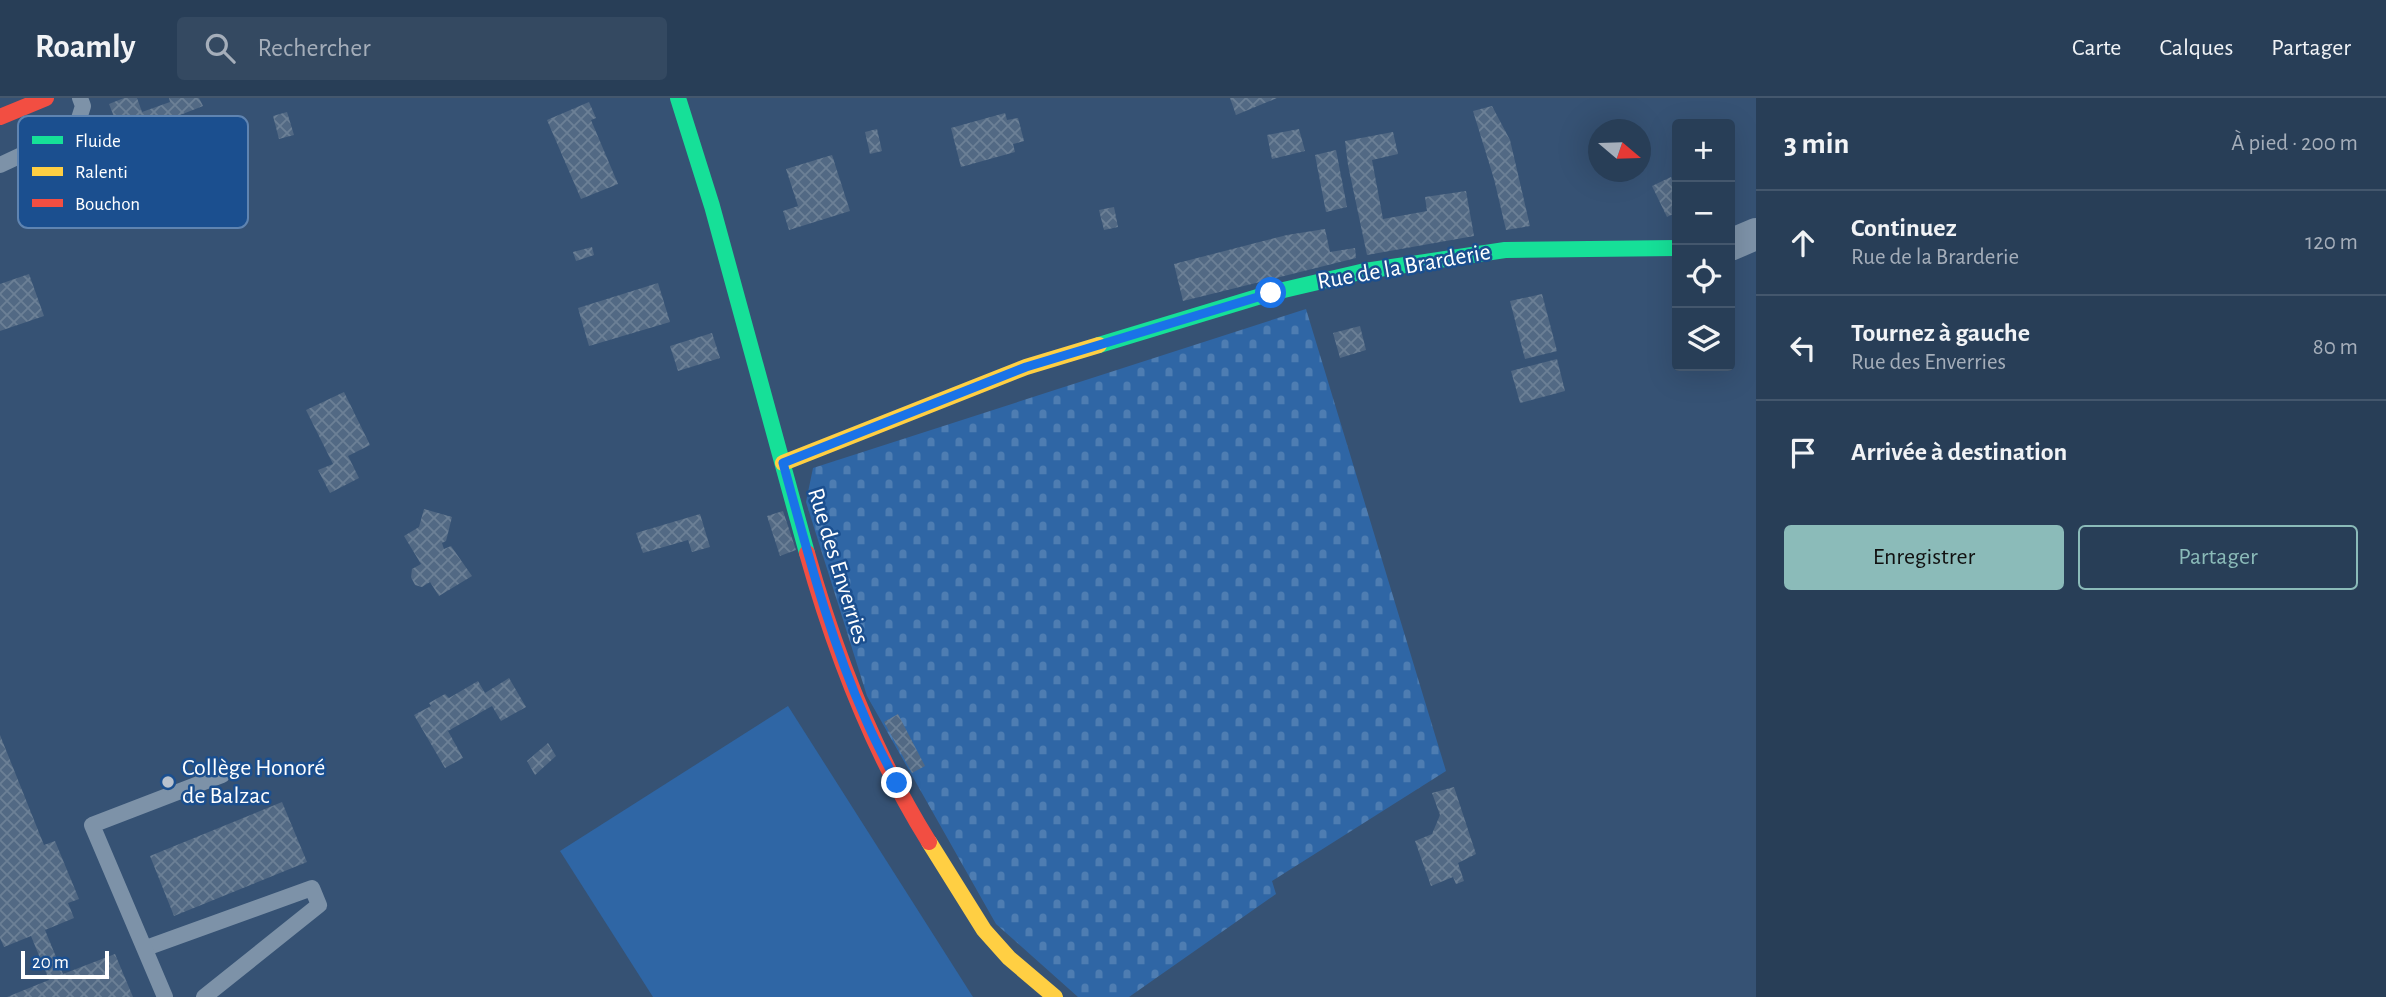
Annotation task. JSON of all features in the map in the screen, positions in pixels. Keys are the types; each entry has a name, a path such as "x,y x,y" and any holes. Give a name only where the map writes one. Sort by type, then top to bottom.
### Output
{"street":[{"path":"0,117 46,98"},
{"name":"Rue des Enverries","path":"678,98 712,206 816,585 866,720 916,821 984,930 1009,958 1055,997"},
{"path":"1735,243 1756,234"},
{"name":"Rue de la Brarderie","path":"783,463 1026,367 1271,293 1365,271 1482,252 1672,248"}],"lane":[{"path":"80,98 83,106 80,116"},
{"path":"0,165 18,157"},
{"path":"165,997 92,825 222,775"},
{"path":"146,948 312,888 319,905 204,997"}],"green space":[{"path":"1306,309 1446,771 1272,881 1276,894 1129,997 1078,997 996,924 867,696 806,502 813,468"},
{"path":"788,706 973,997 653,997 560,851"}],"building":[{"path":"124,98 137,98 142,112 170,102 169,98 199,98 203,106 178,116 114,116 109,104"},
{"path":"1230,98 1277,98 1236,115"},
{"path":"589,102 596,118 591,120 618,184 581,199 547,120"},
{"path":"1492,106 1510,140 1530,226 1506,230 1473,111"},
{"path":"287,112 294,135 279,139 273,116"},
{"path":"1005,113 1007,120 1018,118 1024,141 1013,144 1015,152 961,167 951,128"},
{"path":"877,129 882,151 870,154 865,132"},
{"path":"1299,129 1305,151 1272,159 1267,135"},
{"path":"1393,132 1398,154 1372,160 1383,219 1427,211 1425,197 1466,191 1474,236 1367,255 1345,141"},
{"path":"1336,150 1347,207 1326,212 1315,155"},
{"path":"832,155 850,211 789,230 783,211 798,206 786,169"},
{"path":"1671,177 1672,214 1667,217 1652,186"},
{"path":"1114,207 1118,227 1104,230 1099,210"},
{"path":"1325,229 1330,252 1355,248 1356,258 1183,301 1174,264 1287,235"},
{"path":"592,247 594,255 576,261 573,252"},
{"path":"29,274 44,316 0,331 0,284"},
{"path":"658,283 670,322 589,346 578,308"},
{"path":"1542,294 1557,351 1525,359 1510,301"},
{"path":"1360,326 1366,350 1340,358 1333,333"},
{"path":"712,333 720,358 678,371 670,346"},
{"path":"1557,359 1565,391 1520,403 1511,371"},
{"path":"344,392 370,445 348,456 359,478 330,493 318,470 333,464 306,410"},
{"path":"424,509 452,517 446,541 442,543 444,549 451,546 472,576 439,596 430,582 422,587 415,585 411,577 412,569 421,564 404,536 419,527"},
{"path":"783,511 796,550 780,556 767,516"},
{"path":"700,514 710,547 692,552 688,540 643,553 636,533"},
{"path":"509,678 526,707 501,721 492,706 448,731 463,758 445,768 414,715 445,694 449,698 478,681 485,693"},
{"path":"898,714 925,766 912,773 884,722"},
{"path":"0,735 44,845 55,841 79,899 68,903 74,918 45,930 63,974 115,954 133,997 7,997 49,980 31,936 4,947 0,938"},
{"path":"548,743 556,756 535,775 527,761"},
{"path":"1454,787 1476,854 1458,863 1464,881 1456,884 1453,877 1431,886 1415,841 1432,834 1440,815 1432,793"},
{"path":"282,802 307,862 174,916 150,856"}],"traffic: fast":[{"path":"678,98 712,206 807,553"},
{"path":"1099,345 1271,293 1365,271 1505,250 1672,248"}],"traffic: slow":[{"path":"783,463 1026,367 1099,345"},
{"path":"929,842 984,930 1009,958 1055,997"}],"traffic: jam":[{"path":"0,117 46,98"},
{"path":"807,553 830,628 858,702 891,774 929,842"}],"place":[{"name":"Collège Honoré de Balzac","path":"168,782"}],"route":[{"path":"897,783 866,720 844,664 816,585 783,463 1026,367 1271,293"}]}
